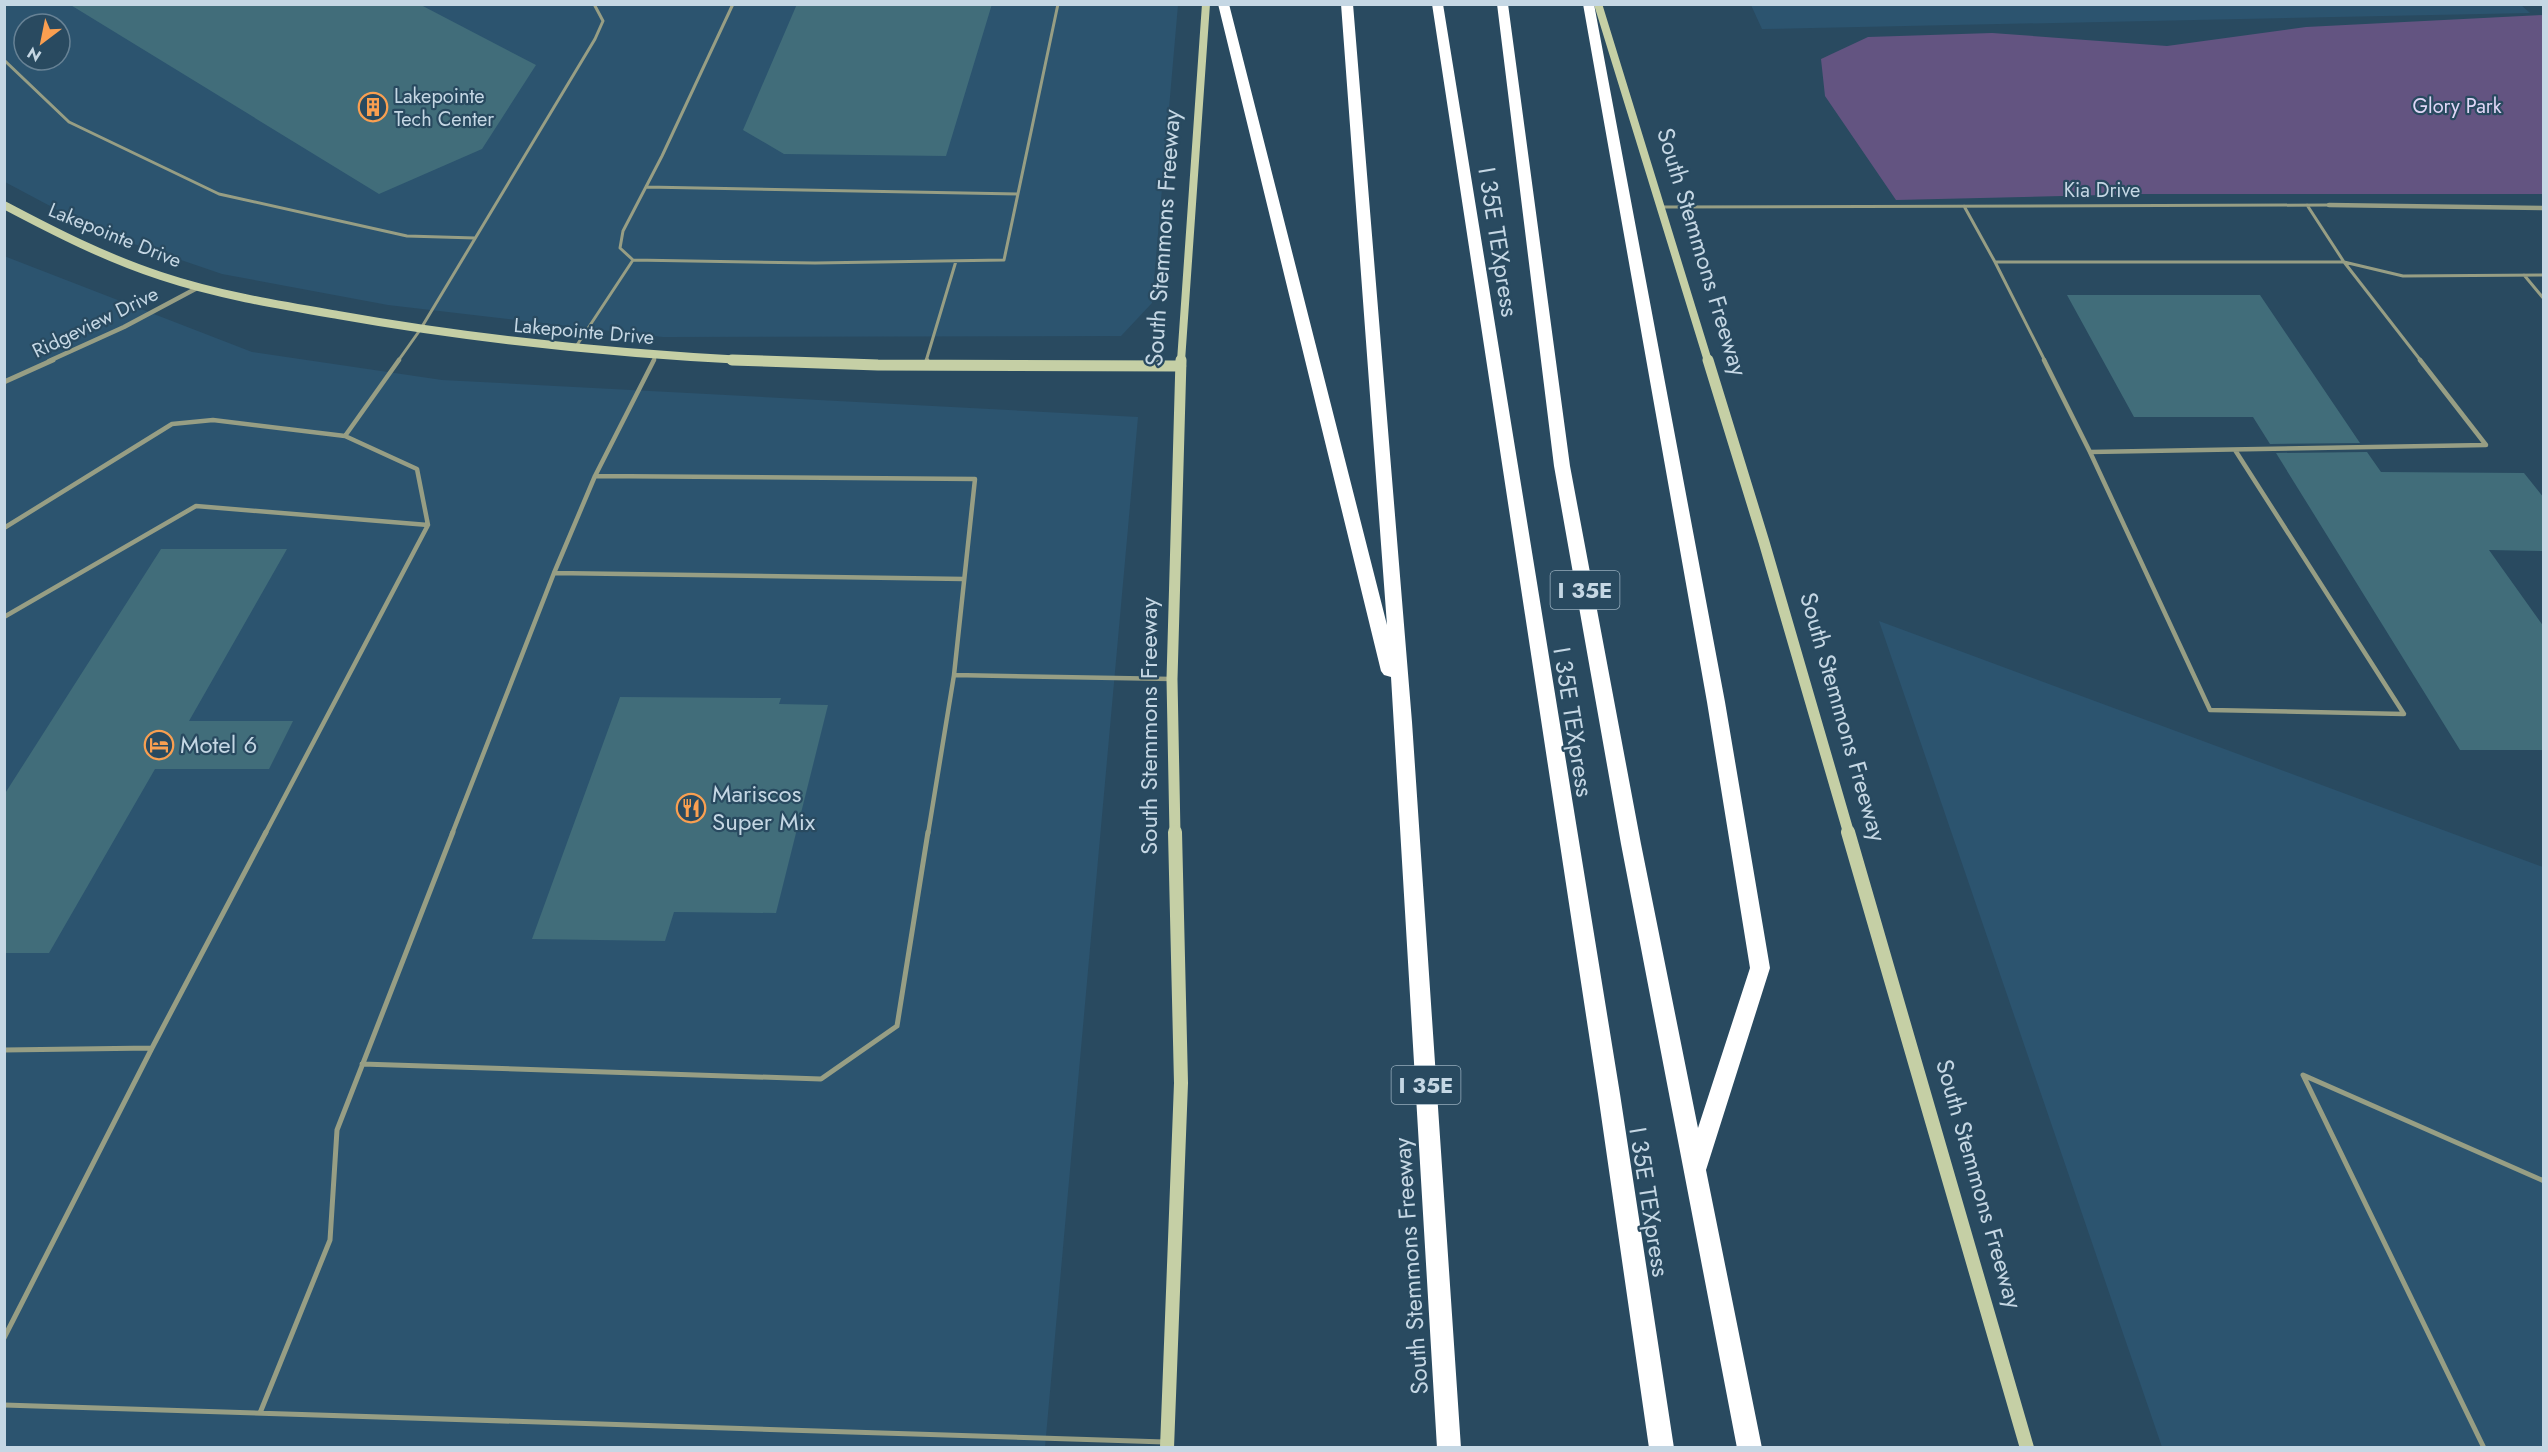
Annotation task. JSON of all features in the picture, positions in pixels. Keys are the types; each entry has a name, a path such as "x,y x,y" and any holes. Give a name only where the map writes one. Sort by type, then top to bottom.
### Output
{"highway":[{"path":"1223,4 1403,722"},
{"name":"South Stemmons Freeway","path":"1347,4 1403,722 1449,1448"},
{"name":"I 35E TEXpress","path":"1437,4 1662,1448"},
{"name":"I 35E","path":"1502,4 1562,466 1631,844 1750,1448"},
{"path":"1588,4 1716,702 1760,968 1695,1170"}],"main road":[{"name":"South Stemmons Freeway","path":"1167,1445 1181,1083 1172,680 1181,366 1206,4"},
{"name":"South Stemmons Freeway","path":"1598,4 1770,565 2027,1448"},
{"name":"Lakepointe Drive","path":"4,205 66,238 160,276 257,300 420,330 573,350 656,356 925,367 1181,366"}],"street":[{"name":"Kia Drive","path":"2329,205 2544,208"},
{"name":"Ridgeview Drive","path":"4,382 124,327 199,287"}],"lane":[{"path":"345,436 420,330 595,39 603,21 594,4"},
{"path":"733,4 623,231 620,248 633,260 815,263 1004,260 1058,4"},
{"path":"4,60 69,122 219,194 407,236 475,238"},
{"path":"646,187 1018,194"},
{"path":"2090,453 2486,446 2344,262 2307,205"},
{"name":"Kia Drive","path":"1661,207 2329,205"},
{"path":"1964,206 1995,262 2090,453 2210,710 2403,714 2235,450"},
{"path":"573,350 633,260"},
{"path":"925,367 956,261"},
{"path":"1995,262 2344,262 2403,276 2544,275"},
{"path":"2524,275 2544,299"},
{"path":"260,1413 330,1240 337,1130 554,573 595,476 656,356"},
{"path":"4,528 172,424 213,420 345,436 417,469 428,525 153,1048 4,1338"},
{"path":"363,1064 821,1079 897,1026 954,675 975,479 595,476"},
{"path":"4,617 196,506 428,525"},
{"path":"554,573 964,579"},
{"path":"954,675 1172,680"},
{"path":"4,1050 153,1048"},
{"path":"2484,1448 2303,1075 2544,1181"},
{"path":"4,1405 1167,1445"}],"shaded area":[{"path":"4,5 1178,5 1152,303 1121,336 663,337 388,305 222,274 99,232 5,182"},
{"path":"1751,5 2521,5 2530,13 1762,29"},
{"path":"4,256 252,352 442,380 1138,417 1045,1447 5,1447"},
{"path":"1879,621 2543,867 2543,1447 2162,1447"}],"green space":[{"name":"Glory Park","path":"2543,15 2543,194 2143,194 1896,200 1825,96 1821,59 1868,37 1992,33 2167,46 2306,27"}],"building":[{"name":"Lakepointe Tech Center","path":"69,4 419,4 536,65 482,149 379,194"},
{"path":"797,4 992,4 946,156 784,154 743,130"},
{"path":"2067,295 2260,295 2360,443 2270,444 2253,417 2134,417"},
{"path":"2367,452 2381,472 2524,473 2544,498 2544,551 2489,550 2544,627 2544,750 2460,750 2276,453"},
{"name":"Motel 6","path":"161,549 287,549 189,721 293,721 269,769 155,769 49,953 4,953 4,795"},
{"name":"Mariscos Super Mix","path":"620,697 781,698 779,704 828,705 776,913 674,912 665,941 532,939"}],"place":[{"name":"Lakepointe Tech Center","path":"373,107"},
{"name":"Motel 6","path":"159,745"},
{"name":"Mariscos Super Mix","path":"691,808"}]}
